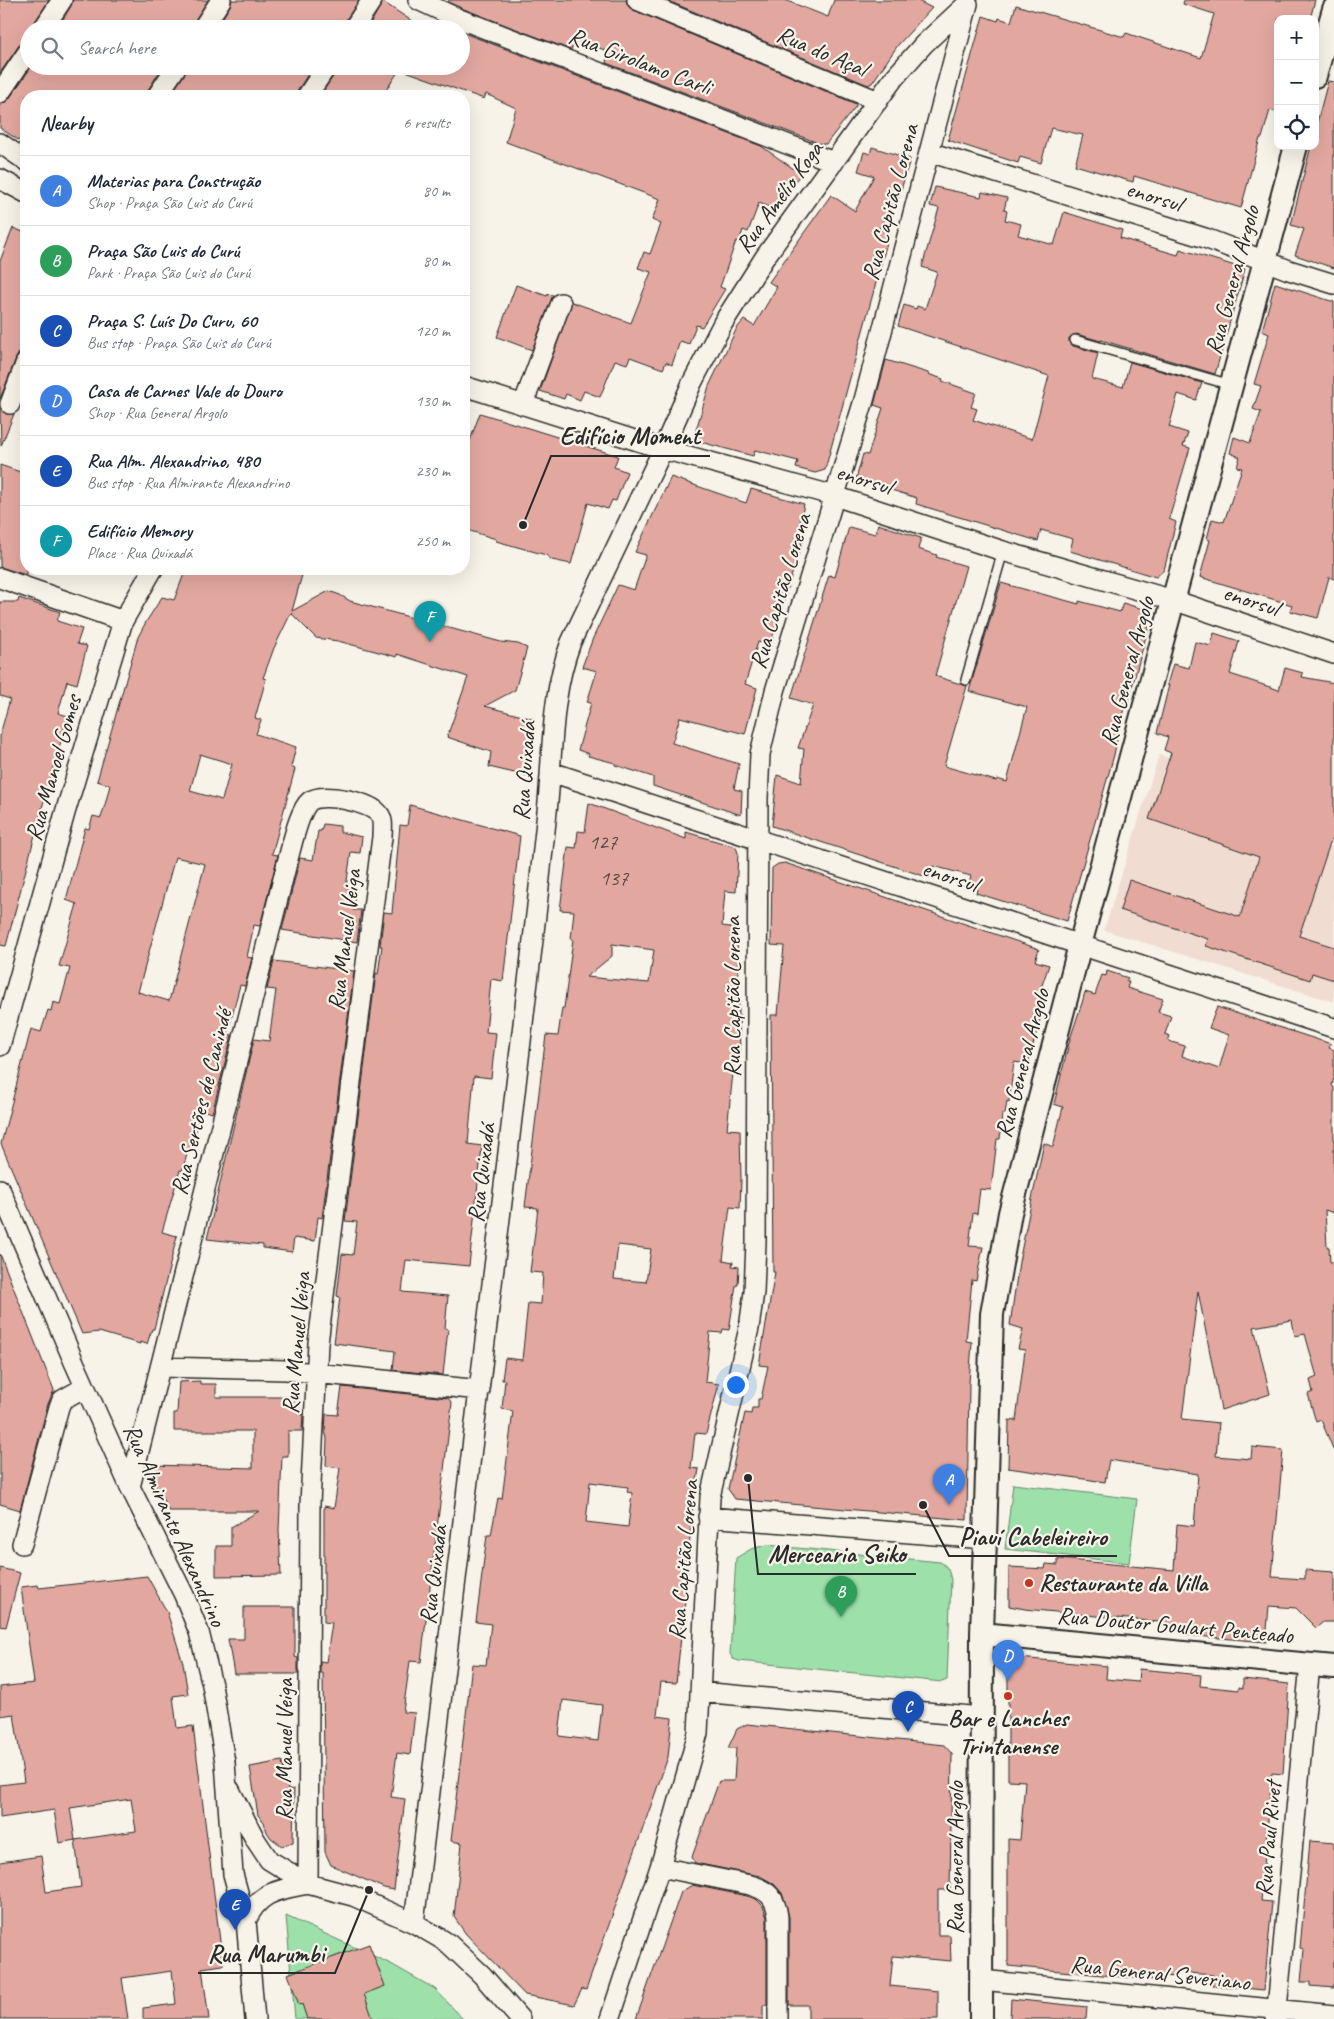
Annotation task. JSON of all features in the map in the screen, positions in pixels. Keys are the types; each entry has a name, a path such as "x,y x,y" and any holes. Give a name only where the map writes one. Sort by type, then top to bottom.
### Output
{"street":[{"path":"49,20 62,0"},
{"path":"208,20 221,0"},
{"path":"359,20 372,0"},
{"name":"Rua do Açal","path":"637,0 878,101"},
{"name":"Rua Girolamo Carli","path":"426,2 834,162"},
{"name":"Rua Amélio Koga","path":"663,448 692,383 723,323 765,258 894,78 924,44 970,2"},
{"name":"Rua Capitão Lorena","path":"610,2019 660,1867 698,1733 710,1497 749,1328 754,1292 760,754 775,690 864,400 970,2"},
{"path":"1319,62 1334,9"},
{"path":"0,93 20,63"},
{"path":"161,90 171,75"},
{"path":"311,90 322,75"},
{"path":"0,143 20,157"},
{"name":"Rua General Argolo","path":"981,2019 982,1634 992,1314 1010,1213 1230,385 1295,150"},
{"name":"enorsul","path":"930,152 1205,238 1334,284"},
{"path":"0,179 20,190"},
{"path":"523,405 561,303"},
{"path":"10,404 20,378"},
{"name":"enorsul","path":"470,388 663,448 835,496 1003,551 1173,600 1334,654"},
{"name":"Rua Quixadá","path":"414,1923 444,1698 542,861 554,704 561,669 571,642 663,448"},
{"name":"Rua Manoel Gomes","path":"0,1046 65,812 123,621 150,575"},
{"path":"0,578 123,621"},
{"name":"enorsul","path":"550,772 1334,1028"},
{"name":"Rua Sertões de Canindé","path":"130,1487 288,859 302,813 308,802 318,797 332,797 361,804 378,812"},
{"name":"Rua Manuel Veiga","path":"308,1884 310,1504 317,1372 321,1324 382,837 383,824 378,812"},
{"name":"Rua Almirante Alexandrino","path":"0,1189 130,1487 184,1595 199,1632 212,1686 227,1785 234,1874 246,1921 255,2019"},
{"path":"161,1367 317,1372 480,1390"},
{"path":"22,1544 59,1407 62,1400 86,1387"},
{"path":"708,1517 985,1539"},
{"name":"Rua Doutor Goulart Penteado","path":"982,1634 1334,1666"},
{"name":"Rua Paul Rivet","path":"1277,2014 1310,1664"},
{"path":"700,1692 982,1717"},
{"path":"227,1785 240,1806 255,1839 269,1860 308,1884 353,1896 414,1923 449,1944 482,1975 520,2019"},
{"path":"660,1867 750,1885 762,1889 772,1896 777,1906 778,1917 778,2019"},
{"path":"246,1921 252,1907 263,1898 280,1889 308,1884"},
{"name":"Rua General Severiano","path":"981,1980 1277,2014 1334,2015"},
{"name":"Rua Capitão Lorena","path":"597,2019 615,2001"}],"lane":[{"path":"1075,340 1230,385"},
{"path":"966,680 1003,551"}],"shaded area":[{"path":"1159,755 1283,794 1273,829 1334,848 1334,1002 1104,930"}],"green space":[{"path":"1013,1484 1137,1499 1129,1563 1005,1549"},
{"path":"767,1545 940,1562 945,1565 951,1580 947,1680 942,1682 733,1659 730,1654 736,1558 751,1549"},
{"path":"286,1916 391,1964 435,1989 463,2019 295,2019"}],"building":[{"path":"0,0 49,0 36,20 20,20 20,44 0,73"},
{"path":"73,0 208,0 195,20 62,20"},
{"path":"232,0 359,0 346,20 221,20"},
{"path":"449,0 626,0 628,6 633,10 856,104 856,106 826,144 821,144 606,63 608,51 575,40 571,50 461,8 448,2"},
{"path":"666,0 785,0 828,17 834,0 916,0 932,8 898,45 872,83 868,85"},
{"path":"1184,0 1315,0 1311,15 1274,15 1274,112 1270,110 1262,138 1260,138 1241,208 1134,176 1133,182 1075,165 1083,135 1051,128 1041,163 1020,157 1018,163 948,140 983,16 998,21 999,18 1011,22 1016,5 1124,37 1126,33 1201,58 1214,14 1183,4"},
{"path":"383,2 410,20 372,20"},
{"path":"470,35 761,146 801,174 772,208 759,203 748,232 743,230 739,242 736,241 720,287 725,289 702,327 696,325 689,344 680,341 672,365 666,362 663,369 630,357 627,364 615,360 600,397 584,391 580,400 566,394 564,399 540,391 572,302 631,323 651,272 638,268 644,252 650,254 661,224 652,220 660,199 506,142 516,108 486,94 484,99 470,94 470,90 459,90 417,75 470,75"},
{"path":"26,75 157,75 148,90 20,90 20,141 0,128 0,104 9,99"},
{"path":"184,75 307,75 298,90 174,90"},
{"path":"334,75 396,75 386,90 324,90"},
{"path":"1328,81 1334,82 1334,268 1295,255 1304,229 1291,225 1310,150 1319,150 1319,115"},
{"path":"872,147 910,159 899,197 879,228 889,235 825,470 815,473 796,468 798,461 755,450 753,456 693,440 709,386 737,328 744,320 754,326 777,287 769,282 831,195 855,211 874,176 858,171 864,152 870,154"},
{"path":"935,187 981,197 982,192 1007,198 1004,210 1007,211 1005,220 1021,224 1018,235 1054,245 1064,212 1122,230 1120,238 1178,255 1180,249 1245,269 1215,374 1101,340 1076,334 1069,338 1069,342 1073,346 1098,353 1092,379 1123,387 1130,362 1202,383 1196,400 1178,394 1169,427 1188,433 1183,446 1190,448 1169,519 1176,522 1164,570 1156,577 1070,551 1073,539 1041,530 1038,541 916,504 917,498 856,479 863,454 868,455 883,408 874,405 886,360 928,373 943,379 942,381 976,393 971,407 977,409 973,420 1032,439 1049,376 898,326 904,305 916,309 917,306 925,309 937,272 922,267 939,208 930,206"},
{"path":"13,228 20,231 20,353 16,358 0,399 0,261"},
{"path":"1275,283 1334,302 1334,579 1329,577 1318,618 1290,611 1292,605 1200,577 1210,540 1207,539 1212,519 1224,522 1242,468 1237,467 1240,457 1230,453 1234,437 1250,443 1261,412 1253,409 1261,386 1254,384 1269,334 1262,331"},
{"path":"516,285 547,296 548,294 553,295 532,350 497,337"},
{"path":"0,408 6,414 14,414 1,446"},
{"path":"480,413 618,456 614,467 627,472 616,501 612,500 608,509 588,503 571,564 552,560 546,555 496,541 496,539 470,531 470,440"},
{"path":"0,465 20,472 20,573 0,567"},
{"path":"671,477 746,503 751,489 804,504 800,524 807,526 770,645 758,642 745,684 757,688 745,734 680,717 672,743 739,764 734,789 742,791 741,815 653,786 653,777 615,765 615,763 588,756 589,754 578,750 591,703 587,702 597,671 582,667 593,638 618,585 634,590 646,555 635,552"},
{"path":"878,524 921,538 918,549 937,555 936,557 966,566 935,676 967,686 944,766 996,781 997,779 1007,782 1027,707 969,691 1001,583 1079,604 1079,601 1120,612 1123,603 1146,610 1151,618 1127,705 1125,705 1115,740 1117,740 1114,755 1067,921 976,893 977,889 968,886 971,876 933,866 930,878 772,826 777,775 801,783 804,749 798,748 813,705 791,698 829,575 835,577 849,527 875,534"},
{"path":"184,575 302,575 292,611 329,591 350,601 501,642 518,644 527,648 515,690 485,706 533,719 527,776 489,767 491,752 447,737 468,677 397,654 397,657 338,641 316,638 291,613 274,648 263,678 266,679 255,718 261,720 256,734 296,747 291,767 295,769 272,854 278,855 260,926 254,925 247,957 252,958 245,986 240,985 227,1034 232,1035 212,1113 202,1110 191,1149 189,1148 182,1171 180,1170 162,1232 177,1236 154,1329 152,1329 147,1344 140,1342 140,1344 99,1332 82,1334 1,1144 31,1029 41,1032 48,1010 51,1011 53,1002 60,1004 70,968 59,966 77,904 66,900 85,828 89,829 93,816 101,818 106,801 110,785 97,781 138,637 162,597 174,600","holes":["200,754 232,764 222,800 190,791","175,857 205,864 169,1001 138,992"]},
{"path":"19,598 60,612 57,621 82,629 77,644 87,646 77,684 67,681 58,713 68,716 6,946 0,945 0,735 10,699 0,696 0,602 18,602"},
{"path":"1214,633 1239,641 1230,674 1279,690 1285,668 1303,673 1302,677 1334,683 1334,841 1331,840 1299,936 1334,947 1334,980 1312,973 1310,980 1206,946 1208,939 1120,910 1129,880 1240,917 1259,857 1149,819 1171,753 1164,750 1168,737 1157,733 1173,664 1189,668 1195,642 1211,646"},
{"path":"589,803 686,839 686,832 736,847 738,853 736,892 725,891 722,926 737,928 740,1055 735,1054 727,1129 740,1130 741,1180 740,1208 730,1207 723,1260 733,1262 732,1266 739,1267 738,1285 736,1285 729,1330 723,1329 722,1333 710,1332 705,1382 719,1384 706,1434 695,1433 691,1468 699,1469 692,1510 676,1683 661,1682 657,1716 672,1718 668,1757 586,1990 582,1989 574,2005 525,1995 466,1934 454,1917 462,1843 451,1841 472,1664 486,1665 491,1624 476,1622 487,1535 491,1535 498,1498 502,1499 513,1411 502,1409 505,1380 502,1380 505,1358 522,1360 528,1303 541,1304 543,1273 530,1272 538,1208 525,1207 546,1035 558,1036 562,1008 564,1008 573,939 571,939 574,911 560,910 568,847 576,848 578,831 585,832","holes":["612,944 654,950 649,983 586,977 612,956","618,1245 651,1249 646,1282 614,1279","590,1482 628,1487 627,1492 632,1493 628,1527 586,1522","563,1700 602,1705 598,1741 559,1736"]},
{"path":"410,805 520,836 503,981 491,979 486,1032 496,1033 491,1078 474,1076 468,1144 482,1146 469,1266 406,1260 402,1292 448,1296 445,1328 448,1329 443,1375 393,1370 395,1351 334,1343 340,1297 337,1296 342,1254 353,1255 357,1222 345,1221 376,973 378,974 382,946 380,946 384,912 392,913 400,825 407,826"},
{"path":"323,824 340,826 340,832 362,837 360,853 351,852 346,888 356,888 353,910 361,910 357,942 282,930 300,858 313,860 318,831 321,831"},
{"path":"785,863 1039,949 1035,961 1049,965 1041,988 1048,989 1028,1064 1014,1062 1009,1102 1007,1101 1005,1114 1002,1114 1000,1139 997,1139 991,1190 980,1189 977,1214 973,1213 969,1246 983,1247 976,1281 972,1280 966,1341 972,1342 969,1383 967,1520 735,1499 728,1489 745,1413 751,1414 752,1408 758,1408 758,1399 761,1399 768,1366 759,1365 775,1272 773,1272 771,1015 778,1015 784,946 771,945 772,868 778,864"},
{"path":"274,961 354,971 322,1218 318,1217 315,1241 294,1238 292,1252 263,1248 263,1245 207,1239 254,1039 269,1041 276,990 267,989"},
{"path":"1107,971 1128,978 1126,981 1129,982 1127,988 1163,999 1158,1012 1171,1016 1165,1034 1170,1036 1168,1041 1185,1046 1182,1056 1219,1069 1229,1035 1209,1028 1217,1007 1331,1044 1329,1048 1334,1050 1334,1078 1332,1085 1334,1088 1334,1213 1325,1210 1327,1247 1329,1247 1330,1262 1334,1262 1334,1451 1321,1420 1316,1422 1308,1394 1313,1392 1310,1380 1317,1377 1305,1334 1295,1336 1292,1320 1254,1327 1270,1394 1221,1410 1198,1291 1182,1419 1219,1423 1216,1456 1251,1459 1252,1447 1283,1450 1272,1577 1305,1579 1305,1570 1334,1572 1334,1622 1323,1622 1316,1628 1296,1608 1269,1606 1266,1642 1185,1635 1185,1627 1169,1626 1169,1623 1009,1606 1009,1567 1045,1569 1046,1564 1058,1565 1058,1559 1174,1570 1177,1524 1194,1526 1198,1474 1109,1460 1105,1482 1008,1468 1009,1420 1016,1421 1025,1350 1018,1349 1023,1329 1010,1325 1019,1262 1044,1143 1053,1147 1063,1107 1054,1104 1070,1039 1085,992 1095,995 1102,975 1106,976"},
{"path":"0,1254 54,1390 48,1404 20,1510 0,1504"},
{"path":"200,1381 200,1384 216,1384 216,1397 299,1397 299,1411 303,1412 302,1431 288,1431 288,1456 282,1456 279,1530 281,1575 216,1576 216,1546 231,1546 231,1527 259,1511 169,1511 152,1479 151,1465 253,1468 253,1431 174,1431 174,1413 177,1413 179,1382"},
{"path":"342,1387 448,1398 452,1403 421,1662 410,1661 403,1712 415,1713 410,1755 397,1753 391,1797 405,1799 394,1890 384,1888 331,1865 325,1852 323,1673 320,1673 320,1661 326,1662 332,1623 324,1622 324,1506 334,1508 340,1468 326,1466 327,1438 325,1431 326,1414 338,1415"},
{"path":"0,1568 20,1573 6,1627 0,1626"},
{"path":"147,1576 167,1612 183,1663 188,1694 173,1696 177,1728 193,1726 223,1965 202,1968 209,2019 143,2019 143,2008 176,2004 172,1971 122,1978 128,2019 0,2019 0,1862 41,1856 46,1892 81,1887 75,1840 59,1843 54,1810 0,1818 0,1785 24,1782 14,1714 0,1716 0,1687 34,1683 21,1587 38,1585 39,1588","holes":["131,1799 136,1831 75,1840 70,1808"]},
{"path":"244,1607 295,1607 295,1657 298,1658 298,1674 234,1674 228,1639 244,1639"},
{"path":"1008,1657 1107,1666 1106,1679 1138,1682 1139,1669 1201,1675 1200,1686 1239,1690 1239,1687 1243,1688 1243,1679 1289,1684 1283,1774 1272,1773 1261,1901 1272,1902 1264,1990 1212,1985 1213,1975 1175,1972 1175,1977 1155,1975 1155,1980 1008,1966 1008,1839 1020,1840 1025,1781 1008,1780"},
{"path":"747,1724 944,1745 952,1754 950,1890 938,1890 938,1935 950,1935 951,1961 893,1956 890,1986 938,1991 938,2019 808,2019 808,2005 789,2005 789,1917 782,1893 774,1884 760,1876 695,1863 692,1857 719,1781 734,1781 736,1748 728,1748 737,1729"},
{"path":"282,1761 288,1790 294,1789 293,1842 282,1846 271,1838 264,1822 258,1815 250,1767"},
{"path":"1310,1841 1334,1843 1334,1988 1310,1986 1310,1982 1301,1982 1304,1949 1300,1948"},
{"path":"692,1885 747,1896 756,1899 763,1906 767,1918 767,2005 763,2005 763,2019 636,2019 681,1892"},
{"path":"369,1944 385,1986 364,1994 373,2019 307,2019 302,2004 299,2005 288,1974"},
{"path":"1011,1999 1087,2007 1086,2019 1010,2019"}],"place":[{"name":"Edifício Moment","path":"523,525"},
{"name":"Edifício Memory","path":"430,642"},
{"name":"Mercearia Seiko","path":"748,1478"},
{"name":"Piauí Cabeleireiro","path":"923,1505"},
{"name":"Materias para Construção","path":"949,1505"},
{"name":"Restaurante da Villa","path":"1029,1583"},
{"name":"Praça São Luis do Curú","path":"841,1617"},
{"name":"Casa de Carnes Vale do Douro","path":"1008,1681"},
{"name":"Bar e Lanches Trintanense","path":"1008,1696"},
{"name":"Praça S. Luís Do Curu, 60","path":"908,1732"},
{"name":"Rua Marumbi","path":"369,1890"},
{"name":"Rua Alm. Alexandrino, 480","path":"235,1930"}]}
